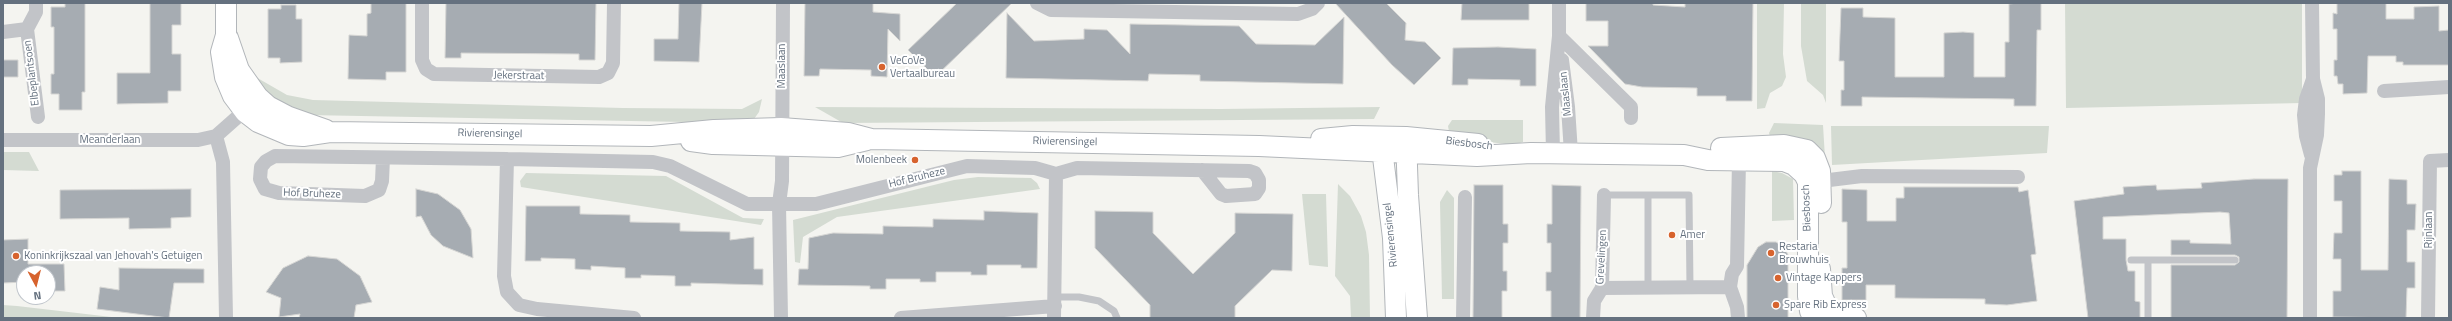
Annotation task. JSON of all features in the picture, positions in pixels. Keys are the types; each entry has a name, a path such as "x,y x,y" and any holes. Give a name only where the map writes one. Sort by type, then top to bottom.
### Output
{"street":[{"name":"Elbeplantsoen","path":"36,3 36,12 27,29 38,117"},
{"name":"Rivierensingel","path":"226,3 226,35 221,52 225,77 233,96 245,112 273,130 289,135 304,136 330,132 651,136 713,144 782,137 838,147 871,139 1259,146 1406,146 1417,318"},
{"name":"Jekerstraat","path":"422,3 422,60 426,69 434,74 599,77 608,73 613,63 614,3"},
{"name":"Maaslaan","path":"782,137 783,3"},
{"path":"1036,3 1051,10 1298,14 1312,8 1318,3"},
{"name":"Maaslaan","path":"1559,3 1559,36 1552,108 1562,153"},
{"path":"2310,318 2311,156 2317,135 2318,114 2318,99 2313,79 2312,3"},
{"name":"Elbeplantsoen","path":"3,32 27,29"},
{"name":"Rivierensingel","path":"226,35 239,70 258,97 268,106 289,117 330,132"},
{"path":"1559,36 1631,107 1631,118"},
{"path":"2384,91 2449,87"},
{"name":"Meanderlaan","path":"3,140 198,140 216,136 245,112 258,97"},
{"path":"216,136 223,162 226,318"},
{"path":"782,137 782,181 779,204 782,318"},
{"name":"Rivierensingel","path":"1382,145 1393,238 1396,318"},
{"name":"Biesbosch","path":"1406,146 1477,156 1532,152 1684,155 1706,150 1739,154 1784,145 1807,150 1815,158 1820,171 1815,182 1808,296 1810,311 1813,318"},
{"path":"1738,318 1737,308 1730,287 1732,274 1737,266 1739,154"},
{"name":"Hof Bruheze","path":"383,158 382,181 379,190 365,196 279,193 265,189 260,179 261,167 266,161 275,156 653,162 670,166 747,204 816,204 967,166 1035,168 1056,174"},
{"path":"507,159 504,276 507,292 519,305 537,309 634,318"},
{"name":"Rijnlaan","path":"2428,318 2430,160 2449,160"},
{"path":"901,318 1054,307 1056,174 1077,168 1202,170"},
{"name":"Biesbosch","path":"1815,182 1862,176 2018,177"},
{"name":"Biesbosch","path":"1815,182 1822,296 1828,309 1834,314 1856,318"},
{"name":"Grevelingen","path":"1594,318 1594,301 1602,288 1604,195"},
{"path":"1463,318 1465,197"},
{"path":"1602,288 1730,287"}],"lane":[{"path":"1604,195 1689,195 1690,288"},
{"path":"1648,195 1648,288"},
{"path":"2131,260 2235,260"},
{"path":"2148,260 2148,318"},
{"path":"1054,307 1079,297 1099,301 1114,311 1117,318"}],"shaded area":[{"path":"1757,3 1784,3 1783,54 1786,77 1782,86 1770,93 1765,108 1757,109"},
{"path":"1801,3 1826,3 1826,103 1823,95 1807,81 1801,46"},
{"path":"2065,3 2302,3 2302,103 2066,108"},
{"path":"254,76 287,95 313,100 623,108 742,109 762,99 759,112 754,119 739,123 307,115 278,103 248,79"},
{"path":"815,107 1221,109 1380,107 1374,119 843,123"},
{"path":"1452,120 1523,120 1523,142 1513,145 1450,137 1448,126"},
{"path":"1774,123 1823,125 1825,158 1771,140 1769,133"},
{"path":"1831,126 2049,126 2047,153 1832,165"},
{"path":"3,152 29,152 39,171 3,170"},
{"path":"1772,171 1782,173 1793,179 1794,220 1772,221"},
{"path":"526,173 666,176 743,218 764,219 761,225 521,187 520,181"},
{"path":"978,177 1031,178 1037,183 1040,189 837,217 803,237 800,263 795,262 793,220 954,180"},
{"path":"1338,184 1350,196 1361,216 1366,232 1369,255 1370,318 1351,318 1350,296 1335,276"},
{"path":"1447,190 1454,198 1454,299 1442,299 1440,202"},
{"path":"1302,194 1326,194 1328,267 1309,265"},
{"path":"3,305 17,306 120,318 3,318"}],"building":[{"path":"65,3 85,3 85,92 82,92 82,110 59,110 59,94 51,94 51,74 54,74 54,27 51,27 51,7 65,7"},
{"path":"150,3 181,3 181,25 172,25 172,54 181,54 181,91 168,91 168,103 117,104 117,73 150,73"},
{"path":"371,3 406,3 406,72 386,72 386,80 348,79 349,35 367,36 367,14 371,13"},
{"path":"446,3 596,3 595,60 579,60 579,54 461,53 461,58 445,58"},
{"path":"679,3 702,3 699,62 654,61 654,39 678,39"},
{"path":"805,3 873,3 873,12 900,14 900,41 888,29 887,77 871,76 871,70 820,69 819,76 804,76"},
{"path":"957,3 1012,3 935,77 908,50"},
{"path":"1335,3 1386,3 1406,23 1405,40 1425,42 1441,58 1414,85 1392,65"},
{"path":"1462,3 1529,3 1529,20 1461,20"},
{"path":"1586,3 1653,3 1653,5 1685,7 1685,3 1753,3 1752,101 1726,101 1726,96 1697,96 1697,88 1642,87 1625,84 1588,46 1608,46 1608,21 1586,21"},
{"path":"2041,3 2041,30 2037,30 2036,106 2014,106 2014,99 1862,97 1862,106 1841,106 1841,90 1844,90 1844,61 1839,61 1841,8 1863,8 1863,17 1895,18 1895,77 1944,77 1944,33 1963,32 1974,33 1974,77 2005,77 2005,42 2009,42 2009,4"},
{"path":"2337,3 2386,3 2386,19 2414,19 2414,7 2439,6 2439,31 2449,30 2449,65 2403,65 2403,62 2396,62 2396,56 2368,56 2367,93 2343,94 2343,84 2338,84 2337,76 2334,76 2334,60 2337,60 2337,29 2333,29 2333,13 2337,14"},
{"path":"281,5 296,5 296,19 302,19 302,62 280,63 280,58 268,58 268,9 281,9"},
{"path":"1007,13 1034,41 1084,39 1084,29 1107,30 1130,54 1130,24 1239,26 1256,44 1315,45 1344,17 1343,84 1200,81 1200,75 1149,74 1148,81 1006,78"},
{"path":"1498,47 1536,49 1536,86 1520,86 1520,80 1468,79 1468,85 1452,85 1453,48"},
{"path":"3,60 18,60 18,77 3,77"},
{"path":"2342,171 2361,171 2361,270 2388,270 2389,179 2407,180 2407,204 2416,204 2415,230 2407,230 2407,262 2415,262 2415,288 2407,288 2406,318 2333,317 2333,291 2341,291 2341,259 2333,259 2334,233 2342,233 2342,201 2334,201 2334,175 2342,175"},
{"path":"2254,179 2288,179 2287,318 2171,318 2171,265 2235,265 2239,262 2239,257 2235,255 2171,255 2171,240 2190,240 2190,243 2231,244 2229,213 2220,212 2103,217 2103,239 2126,239 2126,260 2128,271 2135,271 2135,301 2140,302 2140,318 2088,318 2074,201 2124,194 2123,187 2156,185 2157,190 2202,188 2201,183"},
{"path":"1474,185 1503,185 1503,224 1508,224 1508,243 1503,243 1503,271 1507,271 1507,291 1502,291 1502,318 1473,318"},
{"path":"1552,185 1581,186 1580,318 1551,318 1551,291 1546,291 1546,272 1551,272 1551,243 1547,243 1547,224 1552,224"},
{"path":"1904,187 2018,187 2019,192 2028,190 2036,254 2031,255 2037,301 2007,305 1985,304 1985,299 1895,298 1895,285 1866,285 1866,300 1842,300 1842,268 1847,268 1847,222 1842,222 1842,189 1867,190 1867,221 1896,221 1896,198 1904,198"},
{"path":"191,189 191,217 171,218 171,228 129,229 129,218 60,219 60,190"},
{"path":"416,189 438,194 460,210 471,229 473,258 443,246 431,235 421,216 416,217"},
{"path":"526,206 580,206 580,214 630,215 630,222 680,223 680,231 730,232 730,240 754,237 754,269 763,269 763,285 691,283 691,286 675,286 675,276 641,275 641,278 625,278 625,268 591,266 591,270 575,269 575,259 541,258 541,261 525,261"},
{"path":"984,211 1038,213 1037,268 1021,268 1021,265 987,265 987,275 971,275 971,272 936,272 936,282 920,282 920,279 886,279 886,289 870,289 870,286 798,285 799,269 808,269 809,238 833,233 883,234 883,226 933,227 933,219 984,220"},
{"path":"1095,211 1153,212 1153,233 1193,274 1235,233 1235,213 1293,214 1292,271 1272,270 1235,306 1235,318 1150,318 1150,305 1095,248"},
{"name":"Koninkrijkszaal van Jehovah's Getuigen","path":"28,239 28,264 64,264 65,291 56,291 56,265 16,265 16,282 3,283 3,240"},
{"path":"1766,242 1776,242 1784,247 1788,255 1788,318 1747,318 1747,265 1758,247"},
{"path":"308,256 337,259 360,276 372,302 356,305 354,318 299,318 300,314 279,317 281,298 266,292 283,268"},
{"path":"119,268 204,269 204,283 174,283 169,318 97,309 100,287 119,290"}],"place":[{"name":"VeCoVe Vertaalbureau","path":"882,67"},
{"name":"Molenbeek","path":"915,160"},
{"name":"Amer","path":"1672,235"},
{"name":"Restaria Brouwhuis","path":"1771,253"},
{"name":"Koninkrijkszaal van Jehovah's Getuigen","path":"16,256"},
{"name":"Vintage Kappers","path":"1778,278"},
{"name":"Spare Rib Express","path":"1776,305"}]}
